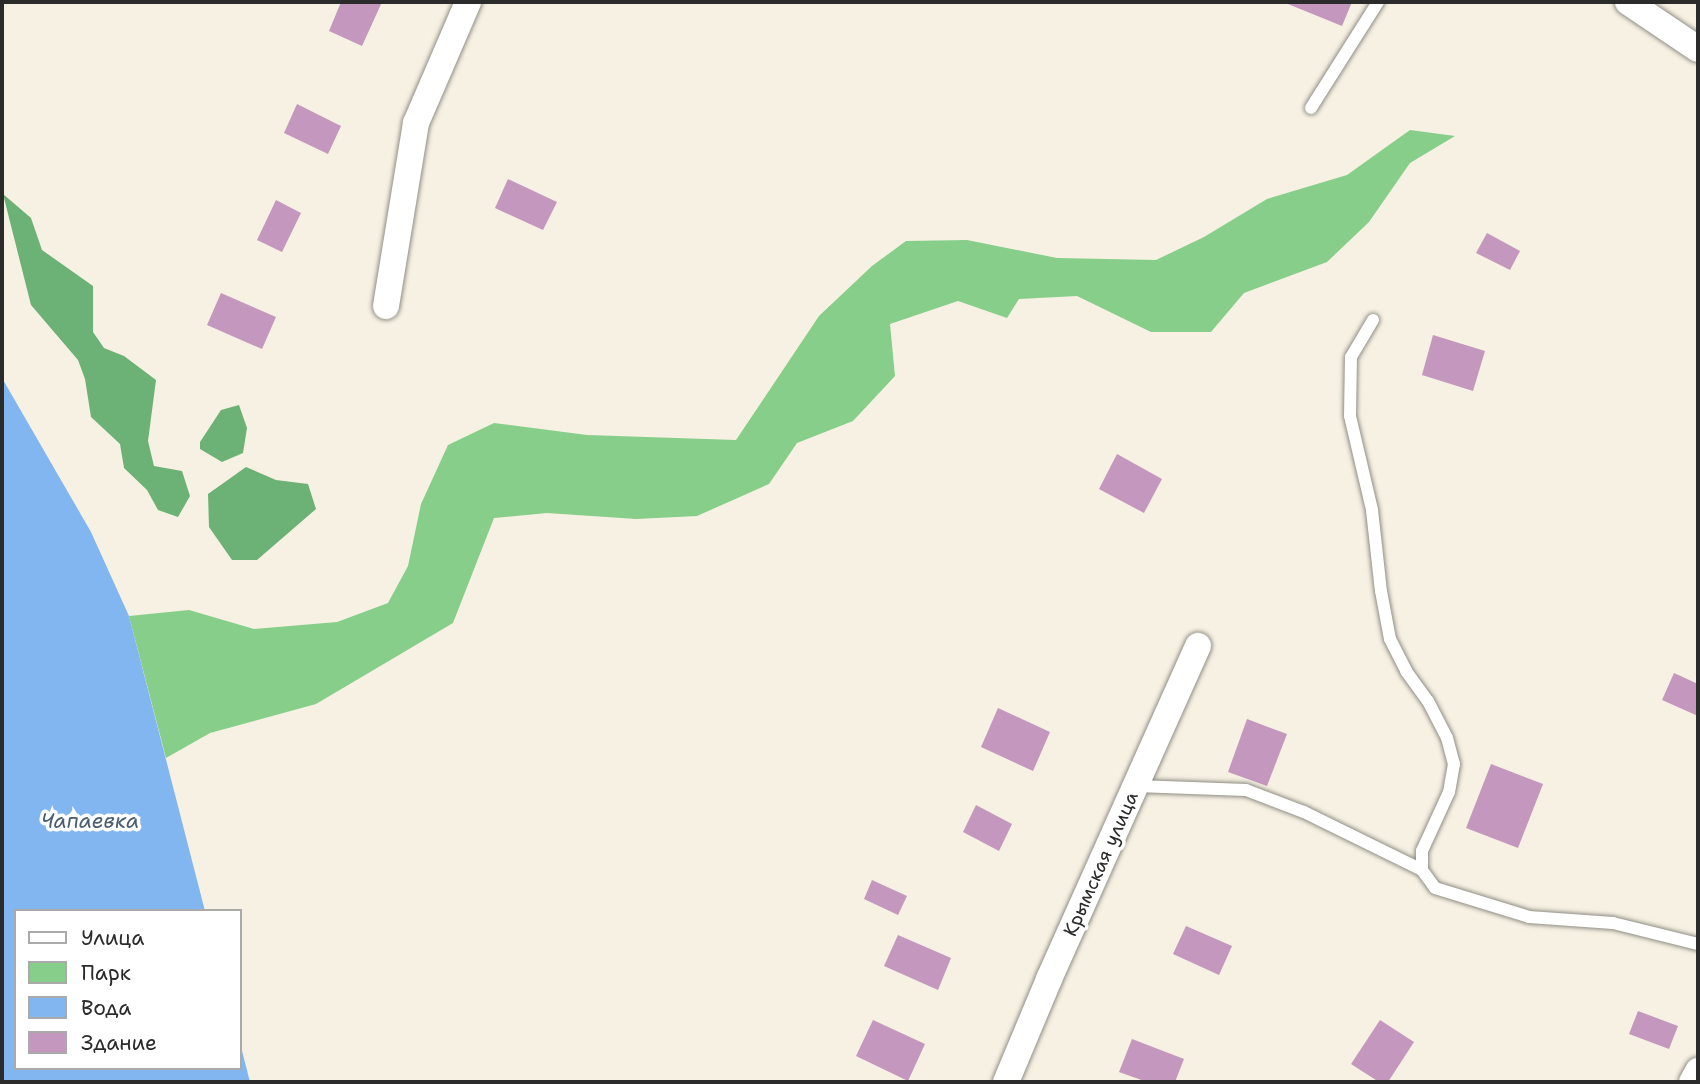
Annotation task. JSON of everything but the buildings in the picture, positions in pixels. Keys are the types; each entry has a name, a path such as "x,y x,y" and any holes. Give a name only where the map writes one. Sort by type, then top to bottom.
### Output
{"street":[{"path":"386,306 416,123 468,2"},
{"path":"1628,2 1698,49"},
{"name":"Крымская улица","path":"1006,1082 1198,646"},
{"path":"1692,1082 1698,1071"}],"lane":[{"path":"1311,108 1378,2"},
{"path":"1373,320 1351,357 1350,416 1372,510 1381,592 1390,639 1406,671 1428,701 1447,738 1454,764 1449,792 1422,851 1422,870"},
{"path":"1136,786 1246,790 1304,812 1422,870 1435,888 1529,917 1613,923 1698,944"}],"green space":[{"path":"1410,130 1455,136 1410,163 1369,222 1327,262 1244,293 1211,332 1151,332 1077,296 1019,299 1007,318 958,301 890,324 895,376 853,421 797,443 769,484 697,516 636,519 547,513 494,518 453,623 316,704 210,733 166,758 129,616 189,610 254,629 337,622 388,603 408,566 421,504 448,445 494,423 587,435 736,440 819,316 872,266 906,241 967,240 1057,258 1156,260 1204,237 1267,199 1347,175"},
{"path":"3,194 31,218 42,250 93,286 93,332 104,348 124,356 156,380 148,441 154,466 182,471 190,496 178,517 158,510 147,490 124,468 120,444 91,417 85,379 78,360 31,305"},
{"path":"239,405 247,428 243,453 222,462 200,449 200,442 221,410"},
{"path":"246,467 276,480 308,484 316,509 257,560 232,560 209,527 208,494"}],"water":[{"name":"Чапаевка","path":"2,378 91,532 129,616 204,909 14,909 14,1070 242,1070 242,1051 250,1082 2,1082"}]}
